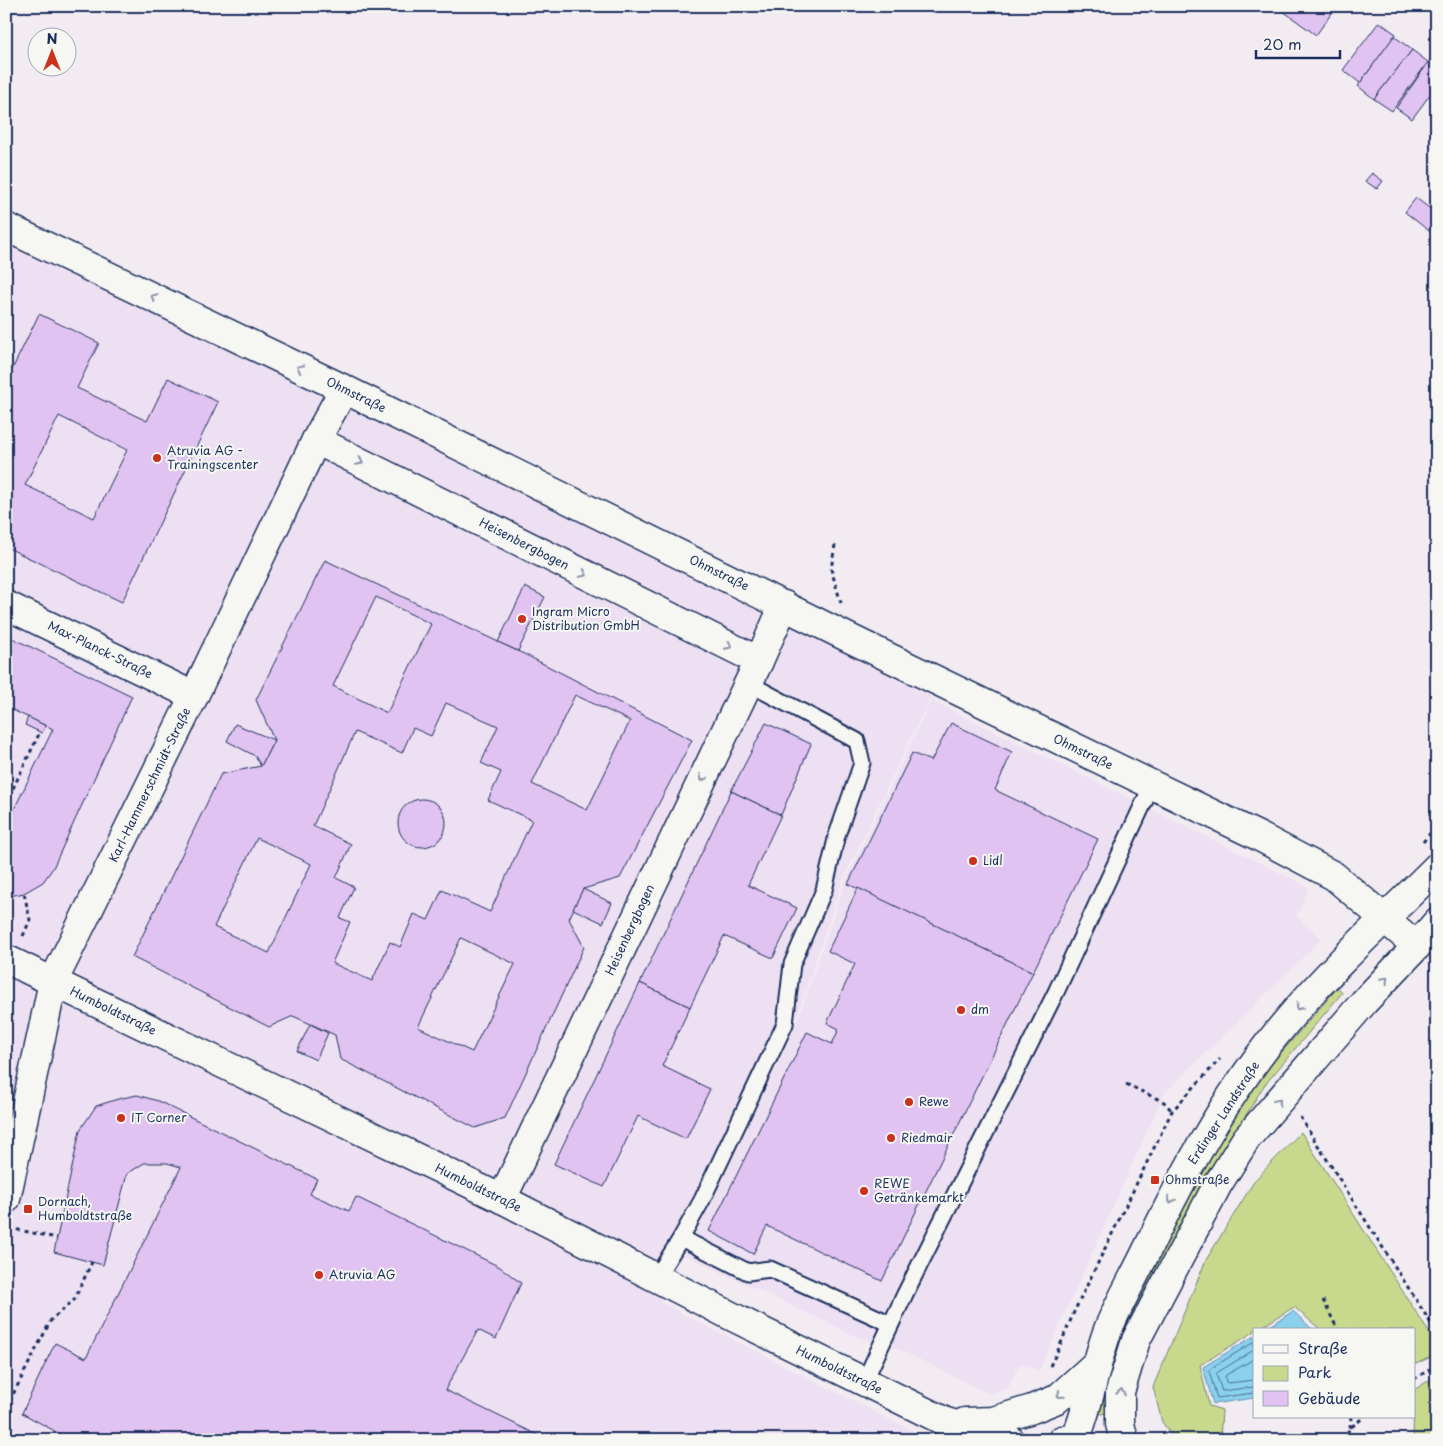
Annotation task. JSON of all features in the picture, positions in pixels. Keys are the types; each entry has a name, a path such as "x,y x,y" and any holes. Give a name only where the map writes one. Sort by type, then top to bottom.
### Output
{"street":[{"name":"Ohmstraße","path":"6,227 344,389 1152,786 1258,836 1334,876 1417,946"},
{"name":"Karl-Hammerschmidt-Straße","path":"6,1199 53,982 194,696 316,440 344,389"},
{"name":"Heisenbergbogen","path":"316,440 753,672"},
{"name":"Max-Planck-Straße","path":"6,604 194,696"},
{"name":"Heisenbergbogen","path":"502,1199 784,605"},
{"name":"Erdinger Landstraße","path":"1067,1438 1085,1416 1097,1363 1109,1327 1175,1191 1242,1080 1286,1022 1332,971 1437,867"},
{"path":"1124,1440 1120,1424 1120,1392 1136,1340 1218,1184 1246,1139 1364,1002 1437,922"},
{"name":"Humboldtstraße","path":"10,960 502,1199 864,1382 955,1431 1010,1440"},
{"name":"Humboldtstraße","path":"955,1431 993,1421 1057,1399 1097,1363"},
{"name":"Erdinger Landstraße","path":"1067,1438 1094,1433 1110,1436 1118,1440"}],"lane":[{"path":"656,1278 702,1200 785,1024 792,964 824,890 837,835 862,763 857,741 753,672"},
{"path":"864,1382 1056,992 1152,786"},
{"path":"681,1238 748,1272 770,1269 891,1324"}],"path":[{"path":"835,545 831,570 852,638"},
{"path":"6,803 40,732"},
{"path":"10,960 30,920 24,893"},
{"path":"1126,1084 1164,1102 1172,1111"},
{"path":"1300,1116 1437,1332"},
{"path":"6,1228 57,1238"},
{"path":"6,1408 50,1320 74,1300 92,1262"},
{"path":"1323,1300 1337,1328"},
{"path":"1416,1378 1437,1365"},
{"path":"1350,1428 1351,1418"},
{"path":"1343,1440 1350,1428 1363,1418"}],"shaded area":[{"path":"6,245 320,393 931,696 842,882 795,1022 660,1302 930,1440 6,1440"},
{"path":"931,700 1309,887 1297,916 1322,939 1164,1094 1039,1371 1020,1363 1008,1388 989,1394 898,1349 857,1337 685,1255 796,1024 845,882"}],"green space":[{"path":"1338,987 1342,993 1263,1087 1211,1173 1132,1331 1124,1326 1202,1171 1255,1083"},
{"path":"1301,1132 1437,1345 1437,1354 1416,1364 1416,1328 1319,1328 1294,1307 1260,1328 1253,1328 1253,1333 1200,1365 1209,1406 1222,1410 1220,1440 1175,1440 1162,1422 1153,1387 1206,1260 1255,1180"},
{"path":"1118,1337 1125,1340 1109,1377 1107,1413 1100,1414 1097,1409"},
{"path":"1437,1375 1437,1440 1413,1440 1413,1418 1416,1418 1416,1389"}],"water":[{"path":"1293,1311 1311,1328 1267,1328"},
{"path":"1253,1337 1253,1398 1213,1404 1203,1367"}],"building":[{"path":"1276,6 1337,6 1316,35"},
{"path":"1379,22 1396,34 1360,83 1343,70"},
{"path":"1394,36 1412,50 1374,99 1358,86"},
{"path":"1412,50 1428,62 1392,111 1374,99"},
{"path":"1431,59 1437,63 1437,85 1412,119 1396,108"},
{"path":"1372,173 1383,181 1377,189 1365,181"},
{"path":"1416,198 1437,214 1437,221 1429,231 1405,212"},
{"name":"Atruvia AG - Trainingscenter","path":"39,314 99,343 77,388 147,421 168,378 218,402 122,602 6,547 6,382","holes":["59,416 127,450 94,518 25,485"]},
{"path":"325,560 528,656 692,740 620,878 583,889 569,919 584,947 505,1118 475,1128 340,1059 335,1035 293,1016 269,1027 132,957 221,774 261,766 274,740 256,700","holes":["376,597 431,624 387,713 333,686","575,695 630,721 587,810 532,784","446,703 498,726 481,763 501,772 488,800 532,820 490,912 442,890 428,920 414,914 400,947 390,942 372,981 332,963 350,922 340,918 354,887 336,878 351,844 313,826 355,732 402,753 413,728 431,736","257,838 311,864 269,953 214,927","461,938 515,964 472,1052 418,1027"]},
{"name":"Ingram Micro Distribution GmbH","path":"525,587 545,597 518,651 498,642"},
{"path":"6,635 132,696 53,868 43,882 24,893 10,896 6,895 6,826 53,729 6,707"},
{"path":"28,717 46,726 42,733 25,725"},
{"path":"766,723 811,744 781,815 731,791"},
{"name":"Lidl","path":"951,723 1012,752 995,790 1098,839 1033,972 848,884 912,753 931,761"},
{"path":"235,724 274,740 261,766 255,756 227,741"},
{"path":"731,791 781,815 748,885 797,908 773,958 724,936 690,1007 640,983"},
{"path":"422,799 431,801 439,806 444,814 446,823 444,832 439,840 431,845 422,847 413,845 405,840 400,832 398,823 400,814 405,806 413,801"},
{"path":"858,888 1033,972 882,1281 767,1226 753,1254 709,1231 807,1032 832,1044 839,1029 827,1023 855,964 828,951"},
{"path":"583,889 612,903 603,923 573,909"},
{"path":"640,983 690,1007 662,1066 710,1089 686,1139 638,1116 604,1187 554,1164"},
{"path":"310,1024 328,1033 316,1060 297,1051"},
{"name":"Atruvia AG","path":"137,1095 158,1101 317,1179 310,1194 349,1211 356,1197 500,1267 521,1283 496,1339 478,1330 445,1390 548,1440 71,1440 22,1413 55,1343 86,1358 181,1167 167,1163 144,1163 127,1174 103,1265 54,1252 80,1130 96,1106"}],"place":[{"name":"Atruvia AG - Trainingscenter","path":"157,458"},
{"name":"Ingram Micro Distribution GmbH","path":"522,619"},
{"name":"Lidl","path":"973,861"},
{"name":"dm","path":"961,1010"},
{"name":"Rewe","path":"909,1102"},
{"name":"IT Corner","path":"121,1118"},
{"name":"Riedmair","path":"891,1138"},
{"name":"Ohmstraße","path":"1155,1180"},
{"name":"REWE Getränkemarkt","path":"864,1191"},
{"name":"Dornach, Humboldtstraße","path":"28,1209"},
{"name":"Atruvia AG","path":"319,1275"}]}
